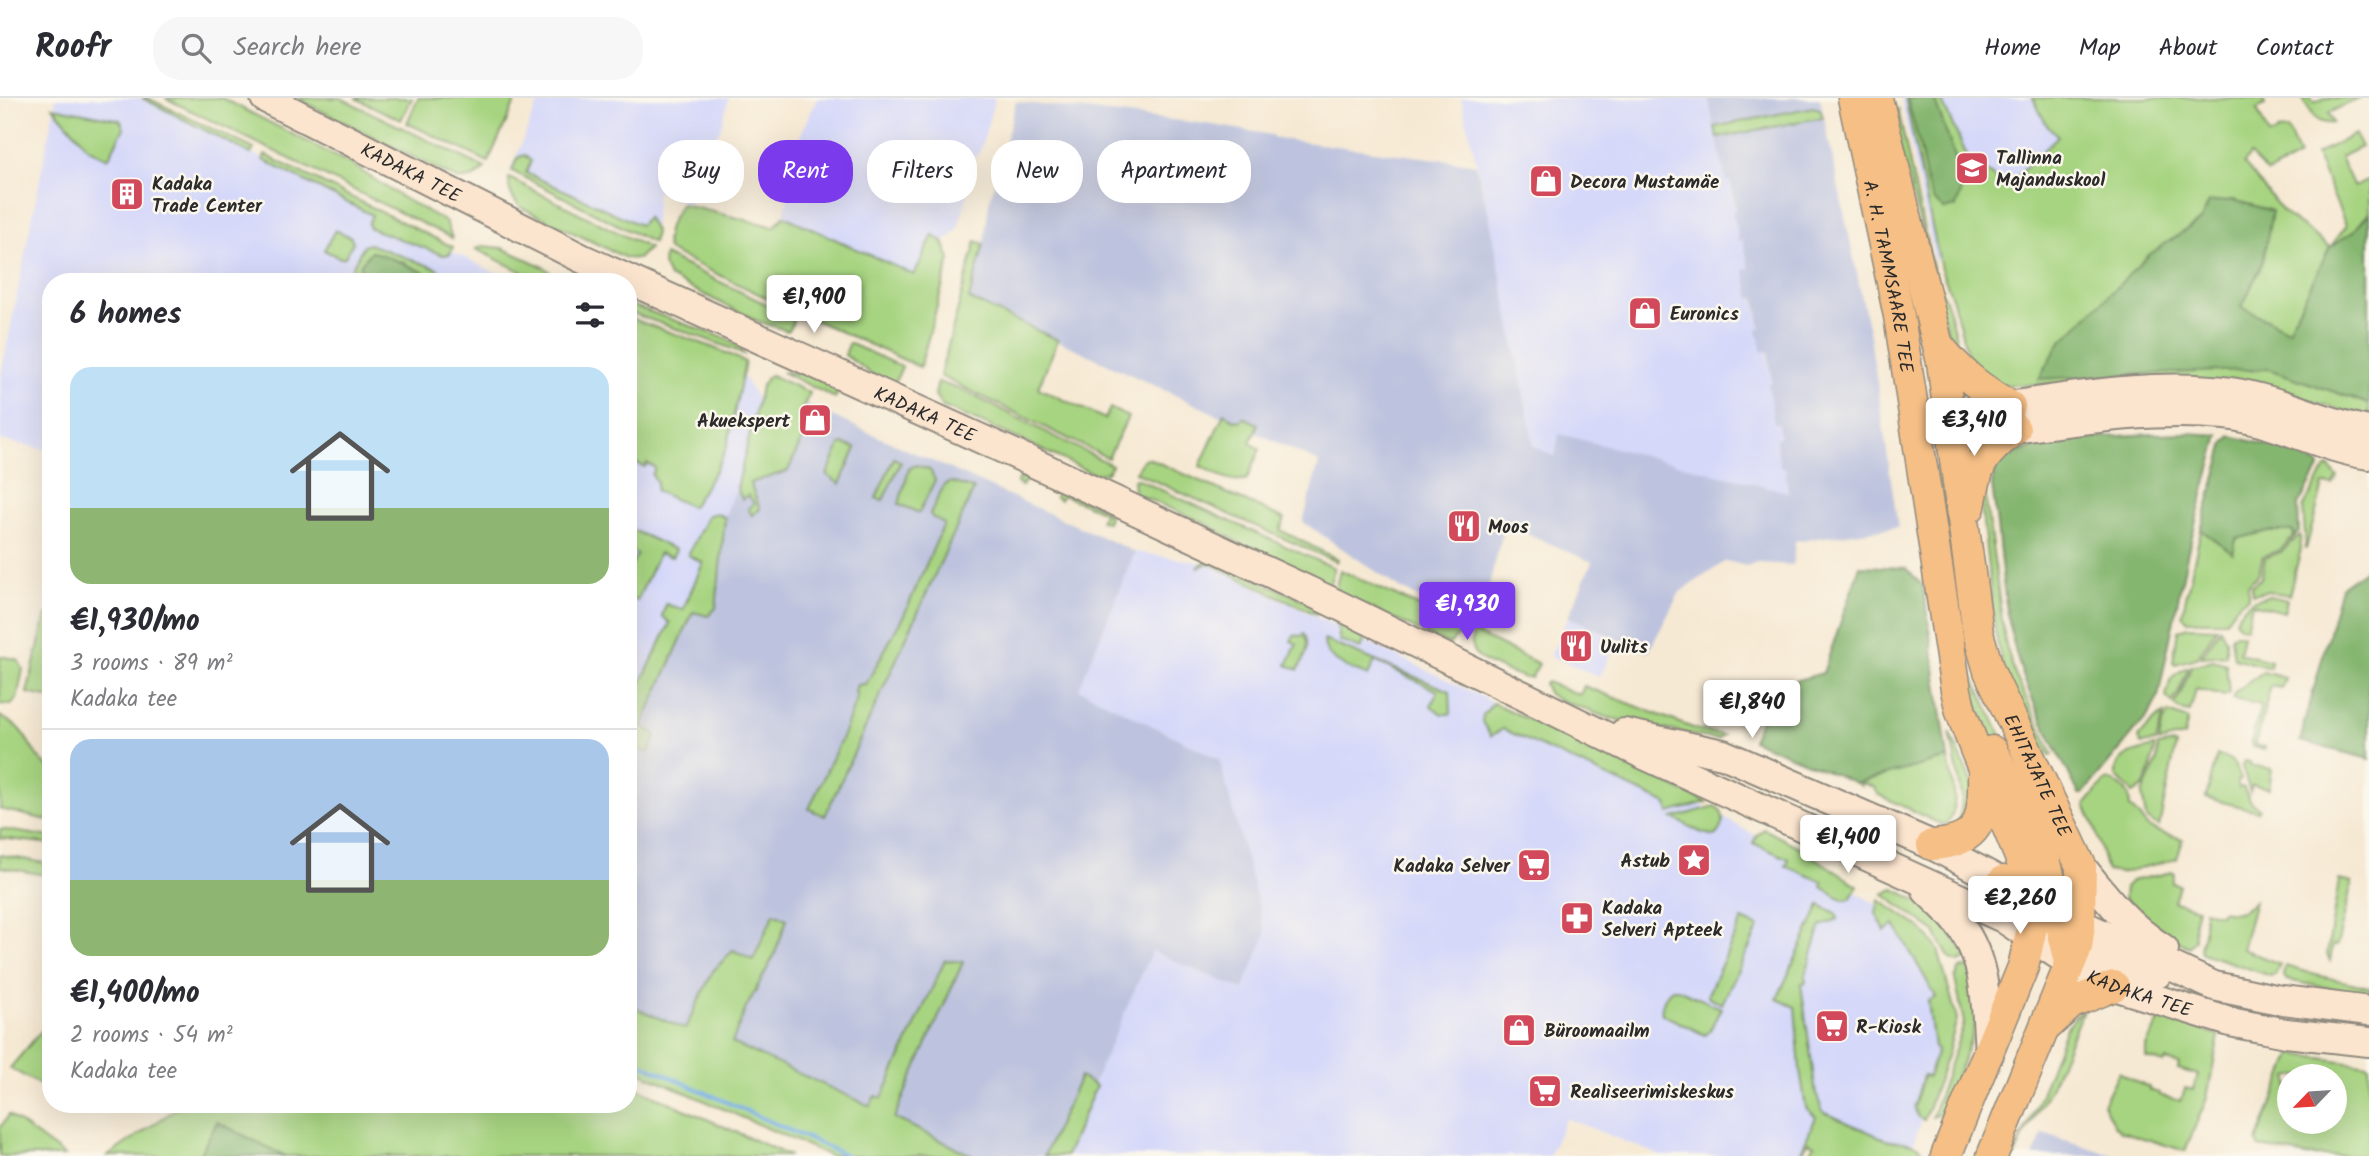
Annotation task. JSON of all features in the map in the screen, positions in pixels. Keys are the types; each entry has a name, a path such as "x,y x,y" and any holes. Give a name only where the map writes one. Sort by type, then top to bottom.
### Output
{"main road":[{"name":"KADAKA TEE","path":"265,98 614,273"},
{"name":"A. H. TAMMSAARE TEE","path":"1853,98 1899,316 1921,456"},
{"name":"A. H. TAMMSAARE TEE","path":"1877,98 1938,345 1950,423"},
{"name":"KADAKA TEE","path":"637,283 808,359 1328,600 1640,753 1749,801 1914,880 2050,932 2113,961 2179,981 2275,999 2369,1011"},
{"path":"1899,316 1935,406 1957,429 1975,434 2013,417 2116,392 2197,389 2277,402 2369,431"},
{"path":"1938,345 1956,368 2013,417 2227,415 2369,455"},
{"path":"1966,535 1975,475 2013,417"},
{"path":"1921,456 1929,443 1950,423"},
{"name":"EHITAJATE TEE","path":"1946,1156 2022,967 2050,932 2081,866 1989,671 1978,633 1950,423"},
{"name":"EHITAJATE TEE","path":"1921,456 1961,712 2050,932 2045,1028 1992,1156"},
{"path":"1961,712 1985,740 2029,815 2048,864 2050,932"},
{"name":"KADAKA TEE","path":"1588,726 1723,754 1932,845 2003,881"},
{"path":"1932,845 1957,840 1975,827 1983,806 1983,769"},
{"path":"2081,866 2115,908 2146,938 2214,986"},
{"path":"1914,880 1956,919 1978,959 1986,996 1989,1054"},
{"path":"2003,881 2050,932"},
{"name":"KADAKA TEE","path":"2050,932 2087,974 2114,986 2230,1022 2369,1042"},
{"path":"2045,1028 2072,1003 2114,986"}],"shaded area":[{"name":"Kadaka Trade Center","path":"56,98 140,98 496,273 42,273 42,449 0,440 0,380"},
{"path":"540,98 729,98 721,128 714,140 658,140 658,191 653,243 510,171"},
{"path":"817,98 995,98 977,155 977,140 867,140 867,203 965,203 957,231 944,242 950,259 942,288 784,216 787,203 853,203 853,140 798,140"},
{"path":"1461,98 1708,98 1726,181 1730,180 1739,241 1743,240 1749,269 1745,270 1761,328 1758,329 1762,352 1767,351 1772,383 1768,384 1774,423 1778,422 1780,438 1776,439 1780,467 1785,467 1788,493 1560,435 1555,457 1534,446 1490,219"},
{"path":"1708,98 1820,98 1870,336 1898,527 1795,541 1793,565 1758,563 1746,566 1726,561 1680,592 1648,653 1568,617 1592,562 1505,524 1479,624 1403,590 1303,522 1319,462 968,299 984,244 991,196 991,203 1083,203 1083,140 1006,140 1016,102 1207,124 1272,135 1273,138 1476,164 1490,219 1534,446 1555,457 1559,434 1788,492 1785,467 1780,467 1776,439 1780,438 1778,423 1774,423 1768,384 1772,382 1768,351 1762,352 1755,298 1751,299 1744,270 1749,268 1743,240 1739,241 1732,211 1736,210 1730,181 1726,181"},
{"name":"Tallinna Majanduskool","path":"1901,98 2098,98 1935,262"},
{"path":"637,332 743,376 767,416 705,562 637,710"},
{"path":"792,398 1135,552 1079,689 1219,759 1266,934 1243,990 1152,951 1061,1156 971,1156 637,1014 637,710 705,562 767,416"},
{"path":"1135,552 1205,563 1675,790 1887,910 1950,1025 1910,1155 1816,1117 1799,1156 1661,1156 1566,1118 1549,1156 1061,1156 1152,951 1243,990 1219,759 1079,689"},
{"path":"1568,617 1617,640 1600,677 1550,656"},
{"path":"2043,1133 2115,1156 2033,1156"}],"green space":[{"path":"142,98 148,98 254,149 251,154"},
{"path":"165,98 222,98 351,164 401,197 446,222 452,238"},
{"path":"296,98 341,98 485,168 472,177 457,179"},
{"path":"355,98 412,98 401,120"},
{"path":"418,98 517,98 488,162 407,123"},
{"path":"1905,98 1940,98 1970,162 1981,173 1989,173 2005,188 2058,136 2046,124 2033,98 2262,98 2265,105 2257,109 2269,136 2277,131 2288,130 2299,156 2268,173 2250,155 2244,164 2285,214 2330,247 2346,226 2316,154 2355,134 2361,147 2340,157 2354,187 2369,180 2369,419 2266,387 2110,379 2008,385 1994,383 1972,372 1953,300 1941,269"},
{"path":"1907,98 1934,98 1959,168 1962,190 1956,207 1944,210 1933,200"},
{"path":"2303,98 2311,98 2314,103 2325,98 2360,98 2328,113 2333,123 2327,123 2314,117"},
{"path":"53,107 120,120 124,128 108,159 89,149"},
{"path":"1813,107 1820,109 1823,117 1717,138 1715,127"},
{"path":"1898,109 1932,267 1948,307 1962,362 1951,346 1891,111"},
{"path":"265,155 453,247 450,254 443,255 370,228 368,224 372,215 263,160"},
{"path":"524,155 531,161 526,173 640,225 647,217 655,231 653,243 512,171 517,158"},
{"path":"509,178 649,248 638,259 626,258 522,208 511,194"},
{"path":"2234,200 2272,211 2263,261 2242,307 2288,330 2330,247 2354,231 2369,213 2369,404 2268,369 2039,379 2059,344 2150,254 2201,220 2209,202"},
{"path":"681,204 774,227 784,216 914,275 933,235 943,242 950,259 920,367 788,308 667,249 668,231"},
{"path":"335,230 351,237 353,242 345,257 340,258 324,250"},
{"path":"976,241 984,244 969,299 1058,340 1038,388 1105,419 1110,408 1128,417 1108,458 940,376"},
{"path":"369,244 438,269 440,273 350,273 363,246"},
{"path":"482,246 502,248 544,267 550,273 524,273 476,249"},
{"path":"371,251 423,273 366,273 360,271 361,264"},
{"path":"664,255 793,317 788,331 755,320 669,277 663,265"},
{"path":"637,307 727,339 744,354 715,342 637,314"},
{"path":"637,320 745,362 727,447 692,507 656,491 657,483 652,475 655,468 647,463 645,467 637,464"},
{"path":"849,343 902,367 894,384 873,375 845,355"},
{"path":"782,372 816,374 838,388 838,393 835,398"},
{"path":"771,375 810,393 802,409 813,414 788,471 750,483 760,509 752,515 748,509 754,503 748,495 742,499 737,488 761,387"},
{"path":"938,382 962,390 1112,465 1106,473 1094,474 943,407 935,395"},
{"path":"1224,413 1232,419 1241,421 1243,417 1258,424 1250,443 1260,449 1247,479 1229,479 1200,466"},
{"path":"2187,433 2219,435 2188,551 2158,697 2150,713 2083,794 2079,794 2037,709 2017,657 2004,593 1992,486 1994,474 2005,458 2041,445 2093,438"},
{"path":"2231,436 2286,450 2319,464 2320,467 2298,505 2299,531 2294,537 2293,531 2268,531 2236,539 2233,553 2201,530 2225,443"},
{"path":"840,445 856,448 840,484 827,475"},
{"path":"894,458 901,462 883,500 876,498"},
{"path":"1148,458 1285,519 1280,530 1337,559 1336,562 1135,472 1144,459"},
{"path":"916,465 930,470 935,480 919,513 899,504 909,469"},
{"path":"1946,466 1966,640 1973,676 2048,835 1990,733 1970,688 1934,467"},
{"path":"2329,467 2338,477 2333,485 2323,485 2306,549 2303,507"},
{"path":"1030,474 1106,510 1109,516 1107,522 1100,521 1104,512 1063,495 1060,500 1055,497 1057,492 1026,479 1022,486 1017,483 1018,479"},
{"path":"1137,479 1334,568 1329,587 1289,570 1202,522 1134,493 1133,480"},
{"path":"951,482 974,489 825,816 809,809 843,735 857,698 857,685 865,684 870,677 905,613 944,524 930,514 944,485"},
{"path":"1984,488 2005,642 2015,675 2053,755 2050,756 2026,722 2001,661 1981,504"},
{"path":"717,513 725,518 716,608 708,616 693,612 642,726 656,737 649,752 645,752 637,748 637,679 642,681 670,623 662,616 666,604 683,610 703,563 688,555 708,515"},
{"path":"2201,530 2233,552 2236,539 2268,531 2294,531 2294,537 2280,550 2263,556 2258,575 2248,585 2248,597 2240,602 2225,621 2187,621 2182,615"},
{"path":"637,532 676,550 672,557 659,553 637,601"},
{"path":"2300,535 2301,549 2289,595 2267,591 2252,594 2252,586 2261,578 2265,558 2281,552"},
{"path":"1208,559 1320,607 1316,614 1208,563 1197,568"},
{"path":"1860,566 1906,568 1923,586 1948,758 1856,783 1752,740 1765,710 1791,682 1823,673"},
{"path":"2369,567 2369,759 2300,741 2341,587"},
{"path":"1340,570 1461,626 1460,633 1450,644 1445,643 1335,591"},
{"path":"2270,596 2287,600 2284,612 2252,604 2246,628 2239,626 2235,619 2246,606 2258,598"},
{"path":"1325,610 1366,636 1361,649 1340,641 1337,625"},
{"path":"2187,627 2217,628 2197,658 2175,664 2173,662 2178,631"},
{"path":"2220,629 2226,639 2226,655 2201,657"},
{"path":"42,631 42,696 27,693"},
{"path":"1473,632 1539,664 1531,678 1506,671 1479,658 1472,649"},
{"path":"1304,634 1307,648 1298,670 1287,665 1297,644 1291,641 1294,635"},
{"path":"2237,634 2243,635 2239,653 2271,661 2270,668 2234,658 2231,638"},
{"path":"1324,640 1450,691 1451,714 1442,714 1431,706 1438,691 1375,661 1368,676 1346,667 1328,654"},
{"path":"0,656 18,660 23,669 17,699 11,705 0,704"},
{"path":"2213,660 2226,664 2229,693 2224,696 2196,689 2190,712 2180,710 2174,705 2192,666"},
{"path":"2189,667 2172,703 2166,697 2170,682 2175,675"},
{"path":"2263,672 2285,678 2281,688 2271,686 2255,745 2265,747 2264,750 2253,747 2251,743 2261,705 2233,699 2235,692"},
{"path":"1544,683 1580,695 1584,686 1698,730 1723,735 1718,739 1703,737 1609,718 1556,699 1548,693"},
{"path":"1493,703 1707,802 1669,813 1667,804 1503,729 1491,736 1482,722 1483,715"},
{"path":"2168,713 2188,720 2184,736 2159,742 2162,725"},
{"path":"2164,714 2156,742 2141,744 2139,737 2150,724"},
{"path":"0,716 17,727 42,761 42,819 0,809"},
{"path":"1950,732 1975,790 1976,803 1954,831 1961,811 1962,796"},
{"path":"2176,745 2159,827 2146,818 2142,794 2157,762 2158,746"},
{"path":"2155,747 2151,769 2143,787 2133,793 2116,776 2116,769 2123,758"},
{"path":"2217,755 2233,763 2241,780 2237,781 2239,788 2243,787 2250,801 2259,808 2258,811 2206,798"},
{"path":"1948,758 1954,802 1951,818 1946,825 1877,794 1874,787 1856,783"},
{"path":"2244,761 2250,762 2250,765 2272,769 2269,788 2252,785 2250,792 2242,766"},
{"path":"2108,780 2125,791 2130,807 2148,827 2183,839 2177,859 2120,873 2107,871 2095,828 2085,805"},
{"path":"1715,806 1723,820 1715,836 1700,832 1673,818"},
{"path":"0,829 42,836 42,843 0,838"},
{"path":"1764,829 1799,847 1858,886 1850,899 1843,900 1822,887 1823,882 1786,866 1789,859 1753,843"},
{"path":"0,855 42,862 42,874 0,867"},
{"path":"2172,872 2172,883 2179,885 2174,902 2197,908 2194,921 2195,940 2189,947 2155,926 2124,898 2125,887 2131,881"},
{"path":"2339,880 2352,883 2337,946 2333,945 2330,961 2327,955"},
{"path":"1894,889 1930,907 1969,958 1959,962 1950,959 1934,931 1883,894"},
{"path":"1879,900 1912,922 1933,942 1938,950 1957,1019 1924,1120 1918,1117 1914,1107 1923,1076 1928,1077 1937,1050 1934,1048 1928,1001 1936,997 1895,925 1885,931 1876,913"},
{"path":"2255,901 2242,949 2280,964 2275,975 2271,976 2202,953 2200,947 2204,933 2204,910 2220,914 2222,911 2236,912 2244,910"},
{"path":"1820,905 1836,913 1838,919 1821,926 1805,976 1806,982 1801,984 1816,1094 1823,1112 1885,1139 1917,1146 1922,1149 1923,1156 1809,1156 1814,1145 1808,1142 1802,1153 1807,1156 1799,1156 1816,1117 1806,1108 1795,1007 1777,999"},
{"path":"774,913 787,919 774,956 746,1008 732,1043 870,1106 875,1096 882,1098 945,960 963,962 894,1118 973,1156 830,1156 637,1071 637,1009 685,1029 713,971 733,950 753,960"},
{"path":"1742,920 1759,927 1722,1004 1707,996"},
{"path":"2285,966 2369,987 2369,996 2287,980 2283,975"},
{"path":"1972,967 1978,1012 1972,1036 1945,1107 1942,1113 1932,1117 1964,1023 1955,979 1960,969"},
{"path":"1672,989 1678,989 1721,1008 1709,1032 1705,1035 1662,1014 1664,1000"},
{"path":"2084,1007 2050,1089 2013,1156 2036,1107 2066,1028"},
{"path":"2161,1017 2219,1035 2207,1098 2185,1151 2121,1131 2114,1125 2103,1104 2119,1072 2159,1095 2181,1101 2185,1088 2193,1090 2198,1075 2178,1069 2179,1064 2146,1058 2146,1046"},
{"path":"42,1030 42,1086 10,1068"},
{"path":"2292,1054 2369,1065 2369,1156 2309,1156 2260,1147 2257,1143 2277,1091 2277,1134 2347,1134 2347,1064 2288,1064"},
{"path":"1080,1077 1096,1086 1066,1156 1044,1156"},
{"path":"637,1088 790,1156 285,1156 217,1122 199,1156 108,1156 170,1113 637,1113"},
{"path":"9,1115 65,1156 0,1156 0,1128"},
{"path":"217,1122 285,1156 199,1156"}],"waterway":[{"path":"637,1062 847,1156"}],"place":[{"name":"Tallinna Majanduskool","path":"1972,168"},
{"name":"Decora Mustamäe","path":"1546,181"},
{"name":"Kadaka Trade Center","path":"127,194"},
{"name":"Euronics","path":"1645,313"},
{"name":"Akuekspert","path":"815,420"},
{"name":"Moos","path":"1464,526"},
{"name":"Uulits","path":"1576,646"},
{"name":"Astub","path":"1694,860"},
{"name":"Kadaka Selver","path":"1534,865"},
{"name":"Kadaka Selveri Apteek","path":"1577,918"},
{"name":"R-Kiosk","path":"1832,1026"},
{"name":"Büroomaailm","path":"1519,1030"},
{"name":"Realiseerimiskeskus","path":"1545,1091"}]}
